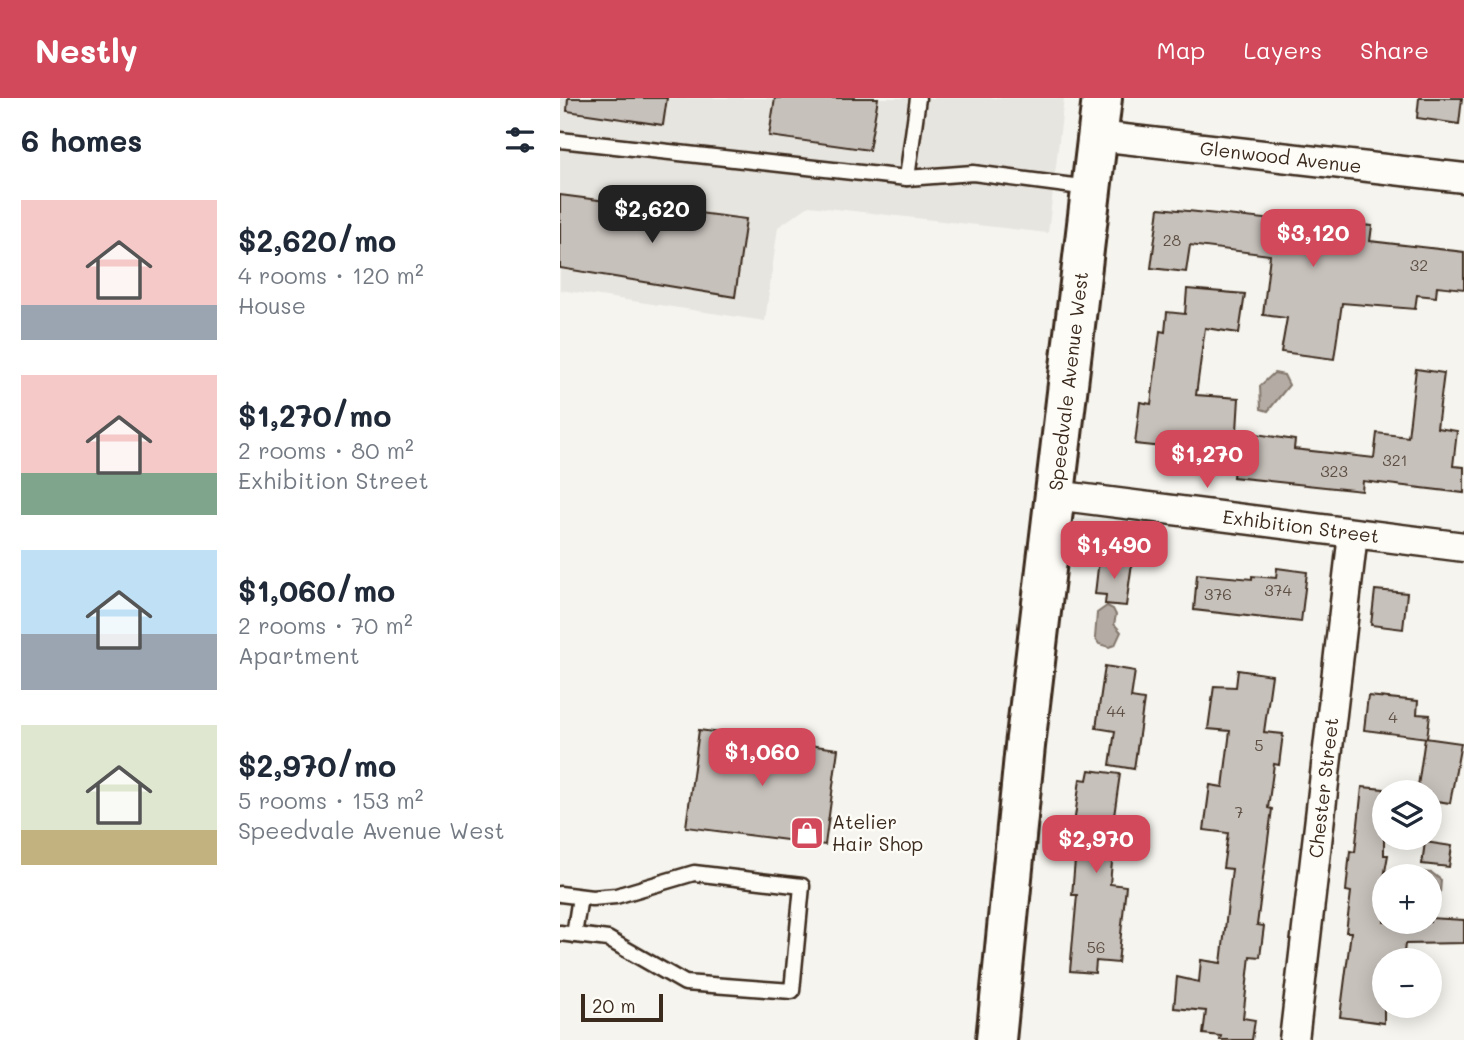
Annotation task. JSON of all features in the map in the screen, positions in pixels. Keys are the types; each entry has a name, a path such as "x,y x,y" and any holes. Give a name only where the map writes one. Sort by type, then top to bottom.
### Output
{"main road":[{"name":"Speedvale Avenue West","path":"996,1040 1025,746 1102,98"}],"street":[{"name":"Glenwood Avenue","path":"1098,136 1464,178"},
{"name":"Exhibition Street","path":"1055,495 1464,547"},
{"name":"Chester Street","path":"1294,1040 1353,534"}],"lane":[{"path":"907,178 918,98"},
{"path":"560,139 907,178 973,173 1093,188"},
{"path":"560,894 580,897 616,896 694,873 802,886 792,991 685,983 608,939 567,934 580,897"}],"shaded area":[{"path":"560,98 1064,98 1048,233 809,206 778,227 765,321 560,290"},
{"path":"1274,373 1284,375 1289,385 1268,411 1261,409 1260,386"},
{"path":"1107,606 1113,609 1116,615 1114,624 1121,632 1115,645 1109,647 1099,644 1095,638 1097,613"}],"building":[{"path":"568,98 667,98 663,125 567,111"},
{"path":"775,98 878,98 869,150 769,136"},
{"path":"1419,98 1462,98 1459,124 1417,118"},
{"path":"560,195 746,219 735,297 560,268"},
{"path":"1159,208 1274,220 1274,217 1372,226 1370,241 1464,252 1464,289 1437,286 1436,297 1417,295 1415,309 1342,303 1334,359 1281,352 1287,318 1263,315 1270,255 1190,245 1186,272 1151,268"},
{"path":"1187,289 1245,294 1239,333 1205,328 1196,395 1239,398 1237,431 1295,440 1294,449 1374,458 1377,433 1408,437 1416,369 1444,373 1437,428 1457,431 1453,466 1464,467 1464,493 1363,481 1362,491 1233,477 1235,460 1209,458 1210,452 1135,444 1140,402 1151,404 1160,331 1165,332 1167,312 1185,314"},
{"path":"1099,559 1132,563 1126,606 1105,604 1106,595 1095,594"},
{"path":"1277,568 1307,572 1301,622 1194,610 1197,574 1252,579 1252,576 1276,578"},
{"path":"1375,590 1407,593 1403,629 1371,625"},
{"path":"1105,666 1135,671 1131,698 1144,700 1134,769 1110,765 1115,731 1096,728"},
{"path":"1238,670 1272,675 1264,732 1283,734 1279,765 1274,764 1268,808 1272,809 1257,925 1264,926 1260,957 1250,956 1243,1018 1255,1020 1252,1040 1220,1040 1221,1036 1203,1034 1206,1011 1174,1008 1177,977 1199,982 1201,960 1221,963 1232,869 1223,868 1228,833 1204,830 1210,785 1223,787 1230,731 1208,729 1214,686 1236,687"},
{"path":"1368,696 1418,701 1417,714 1430,715 1427,738 1364,730"},
{"path":"699,730 838,749 825,845 686,827"},
{"path":"1425,738 1461,743 1450,803 1442,802 1442,780 1419,780"},
{"path":"1089,770 1120,774 1112,830 1115,830 1110,884 1126,886 1118,963 1096,961 1095,973 1070,971 1077,895 1072,895 1076,849 1071,848 1080,779 1087,780"},
{"path":"1362,787 1372,788 1372,850 1384,850 1384,855 1388,855 1386,864 1372,864 1372,934 1442,934 1442,919 1464,920 1464,943 1405,944 1405,948 1372,948 1372,1018 1384,1018 1384,1023 1340,1017 1351,932 1346,932 1351,892 1346,891 1350,851 1355,852"},
{"path":"1442,845 1452,846 1449,867 1442,864 1422,864 1424,850 1442,850"}],"place":[{"name":"Atelier Hair Shop","path":"807,833"}]}
